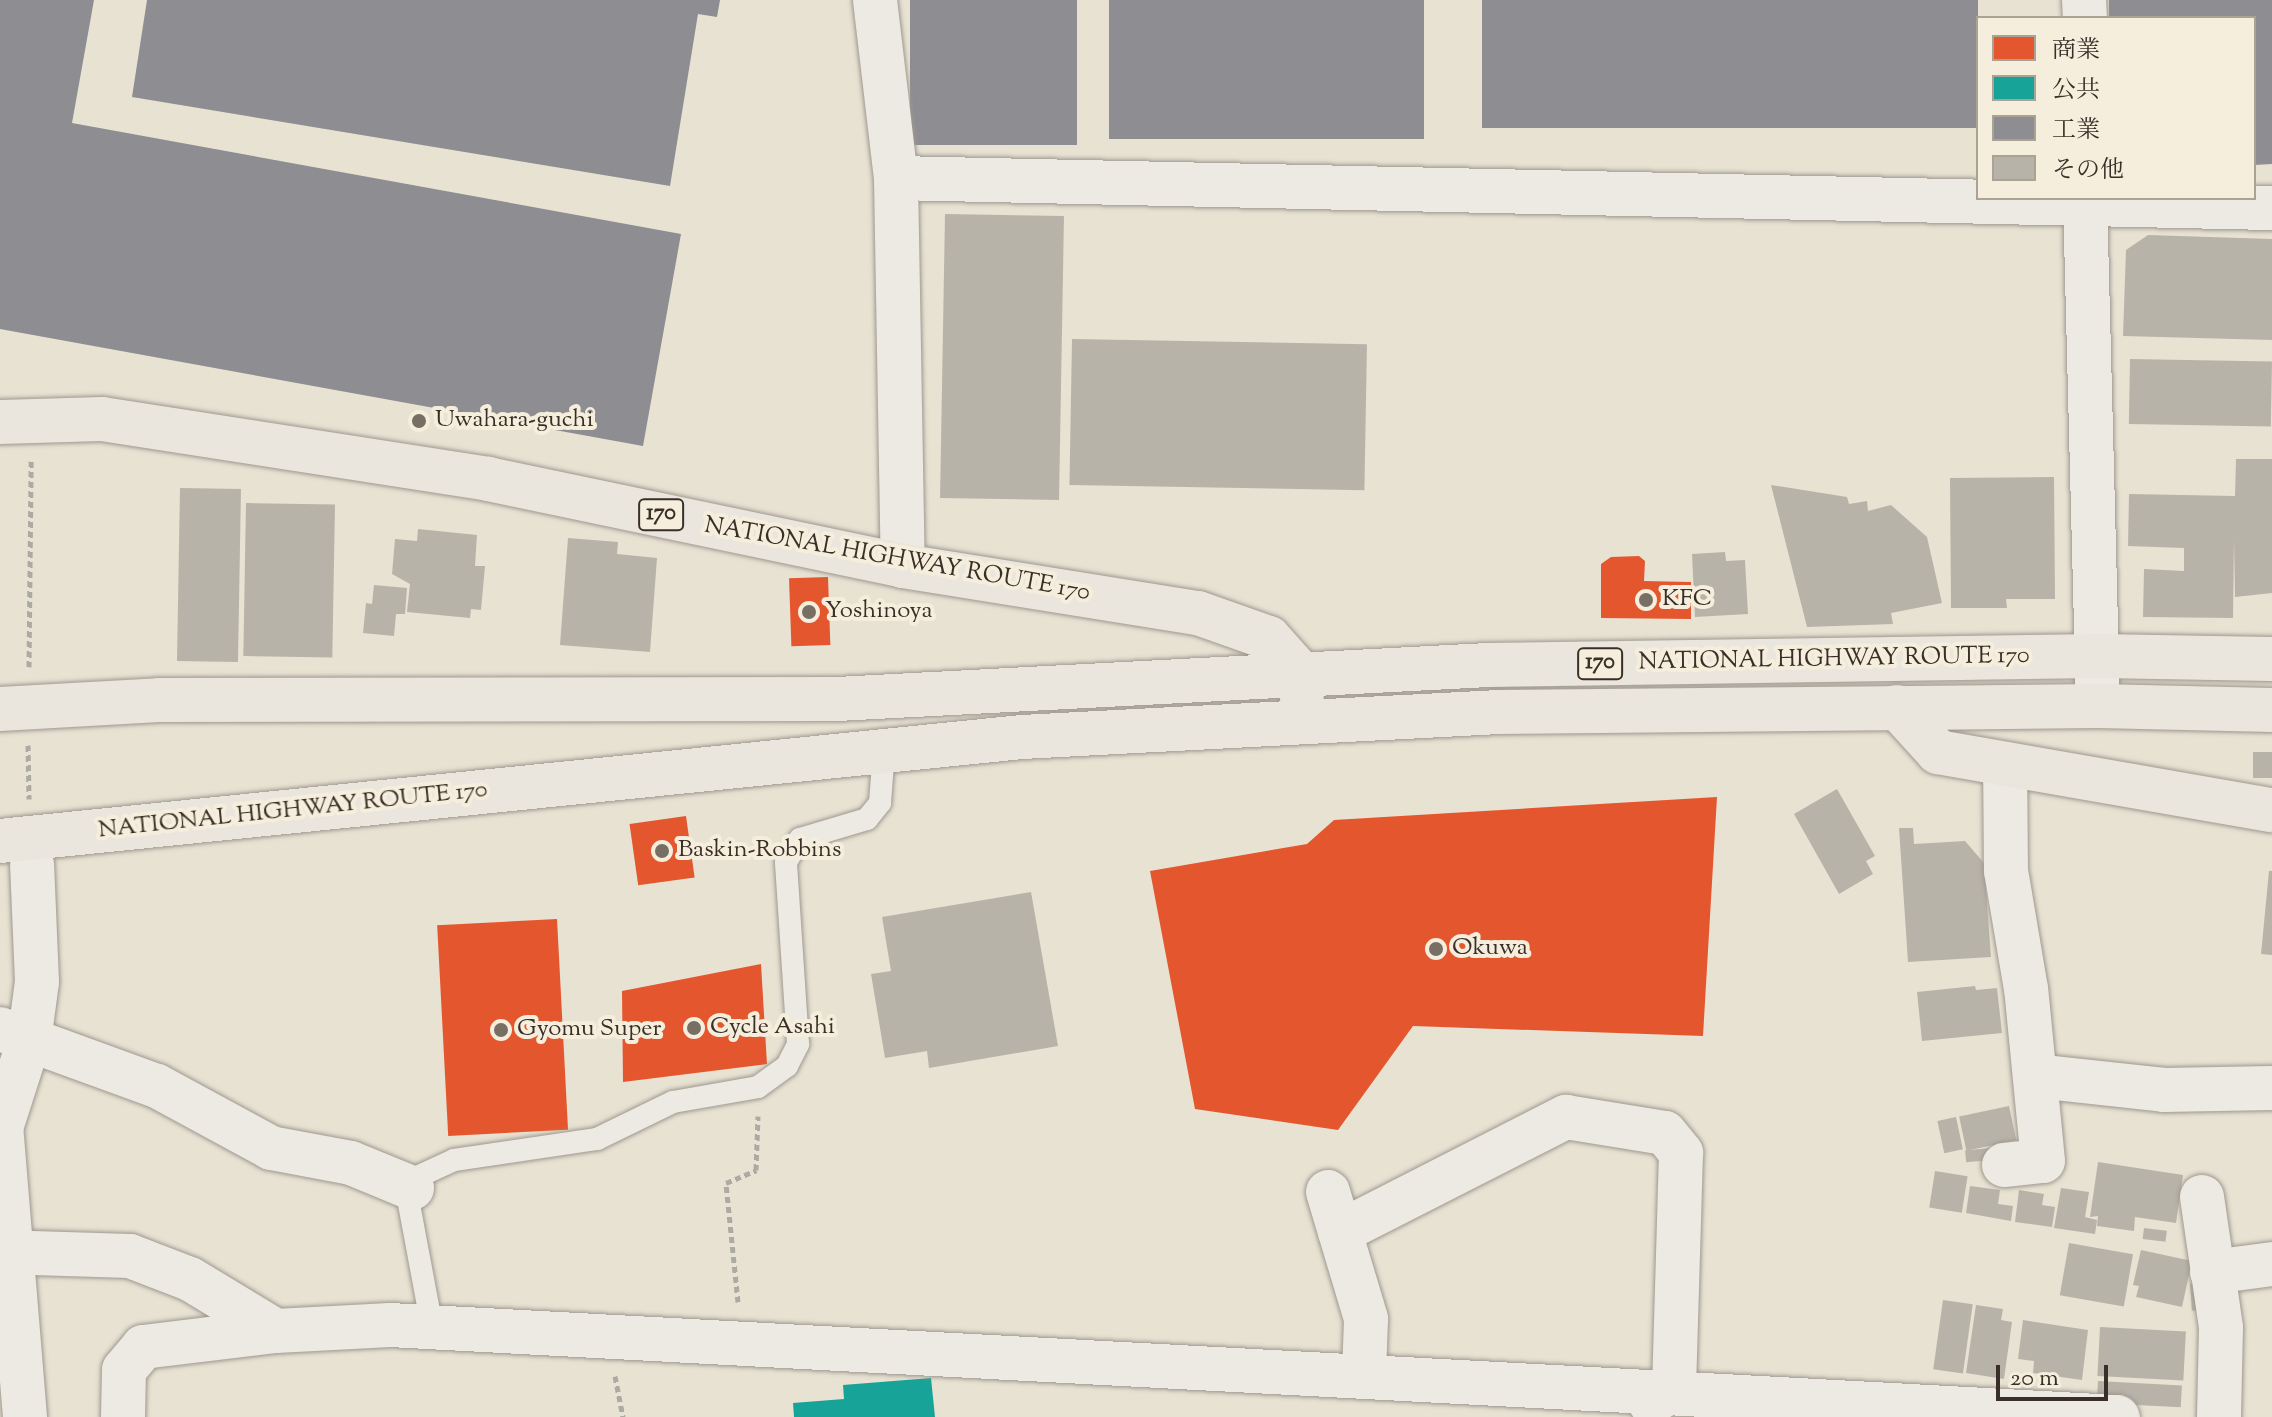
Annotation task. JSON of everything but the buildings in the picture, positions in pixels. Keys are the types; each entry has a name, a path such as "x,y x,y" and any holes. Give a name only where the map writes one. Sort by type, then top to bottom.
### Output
{"highway":[{"name":"NATIONAL HIGHWAY ROUTE 170","path":"16,421 102,419 488,479 903,566 1198,613 1269,638 1301,674"},
{"name":"NATIONAL HIGHWAY ROUTE 170","path":"14,708 159,700 837,699 1488,665 2099,656 2272,659"},
{"path":"1301,674 1303,722"},
{"name":"NATIONAL HIGHWAY ROUTE 170","path":"20,848 1022,737 1497,712 2098,706 2272,710"},
{"name":"NATIONAL HIGHWAY ROUTE 170","path":"1897,707 1938,752 2272,810"}],"street":[{"path":"875,0 896,178 903,566"},
{"path":"896,178 1976,198"},
{"path":"2098,706 2085,200 2272,208"},
{"path":"2004,1165 2043,1161 2036,1076 2006,871 2005,764"},
{"path":"20,848 37,982 15,1035 1,1128 4,1252 25,1417"},
{"path":"15,1035 157,1086 271,1148 351,1163 412,1188"},
{"path":"2036,1076 2164,1090 2272,1088"},
{"path":"1364,1374 1366,1319 1334,1212 1566,1117 1665,1133 1681,1153 1674,1390"},
{"path":"2202,1197 2221,1328 2219,1417"},
{"path":"4,1252 130,1256 190,1279 276,1331"},
{"path":"2212,1272 2272,1264"},
{"path":"123,1417 124,1370 143,1347 276,1331 432,1327 1674,1390 2118,1417"},
{"path":"1623,1417 1674,1390"}],"lane":[{"path":"432,1327 408,1199 415,1178 454,1160 597,1139 673,1102 758,1087 787,1066 798,1044 786,862 800,839 867,819 880,803 884,750"}],"path":[{"path":"16,421 14,708 20,848"},
{"path":"742,1343 726,1183 756,1170 758,1087"}],"place":[{"name":"Uwahara-guchi","path":"419,421"},
{"name":"KFC","path":"1646,600"},
{"name":"Yoshinoya","path":"809,612"},
{"name":"Baskin-Robbins","path":"662,851"},
{"name":"Okuwa","path":"1436,949"},
{"name":"Cycle Asahi","path":"694,1028"},
{"name":"Gyomu Super","path":"501,1030"}]}
